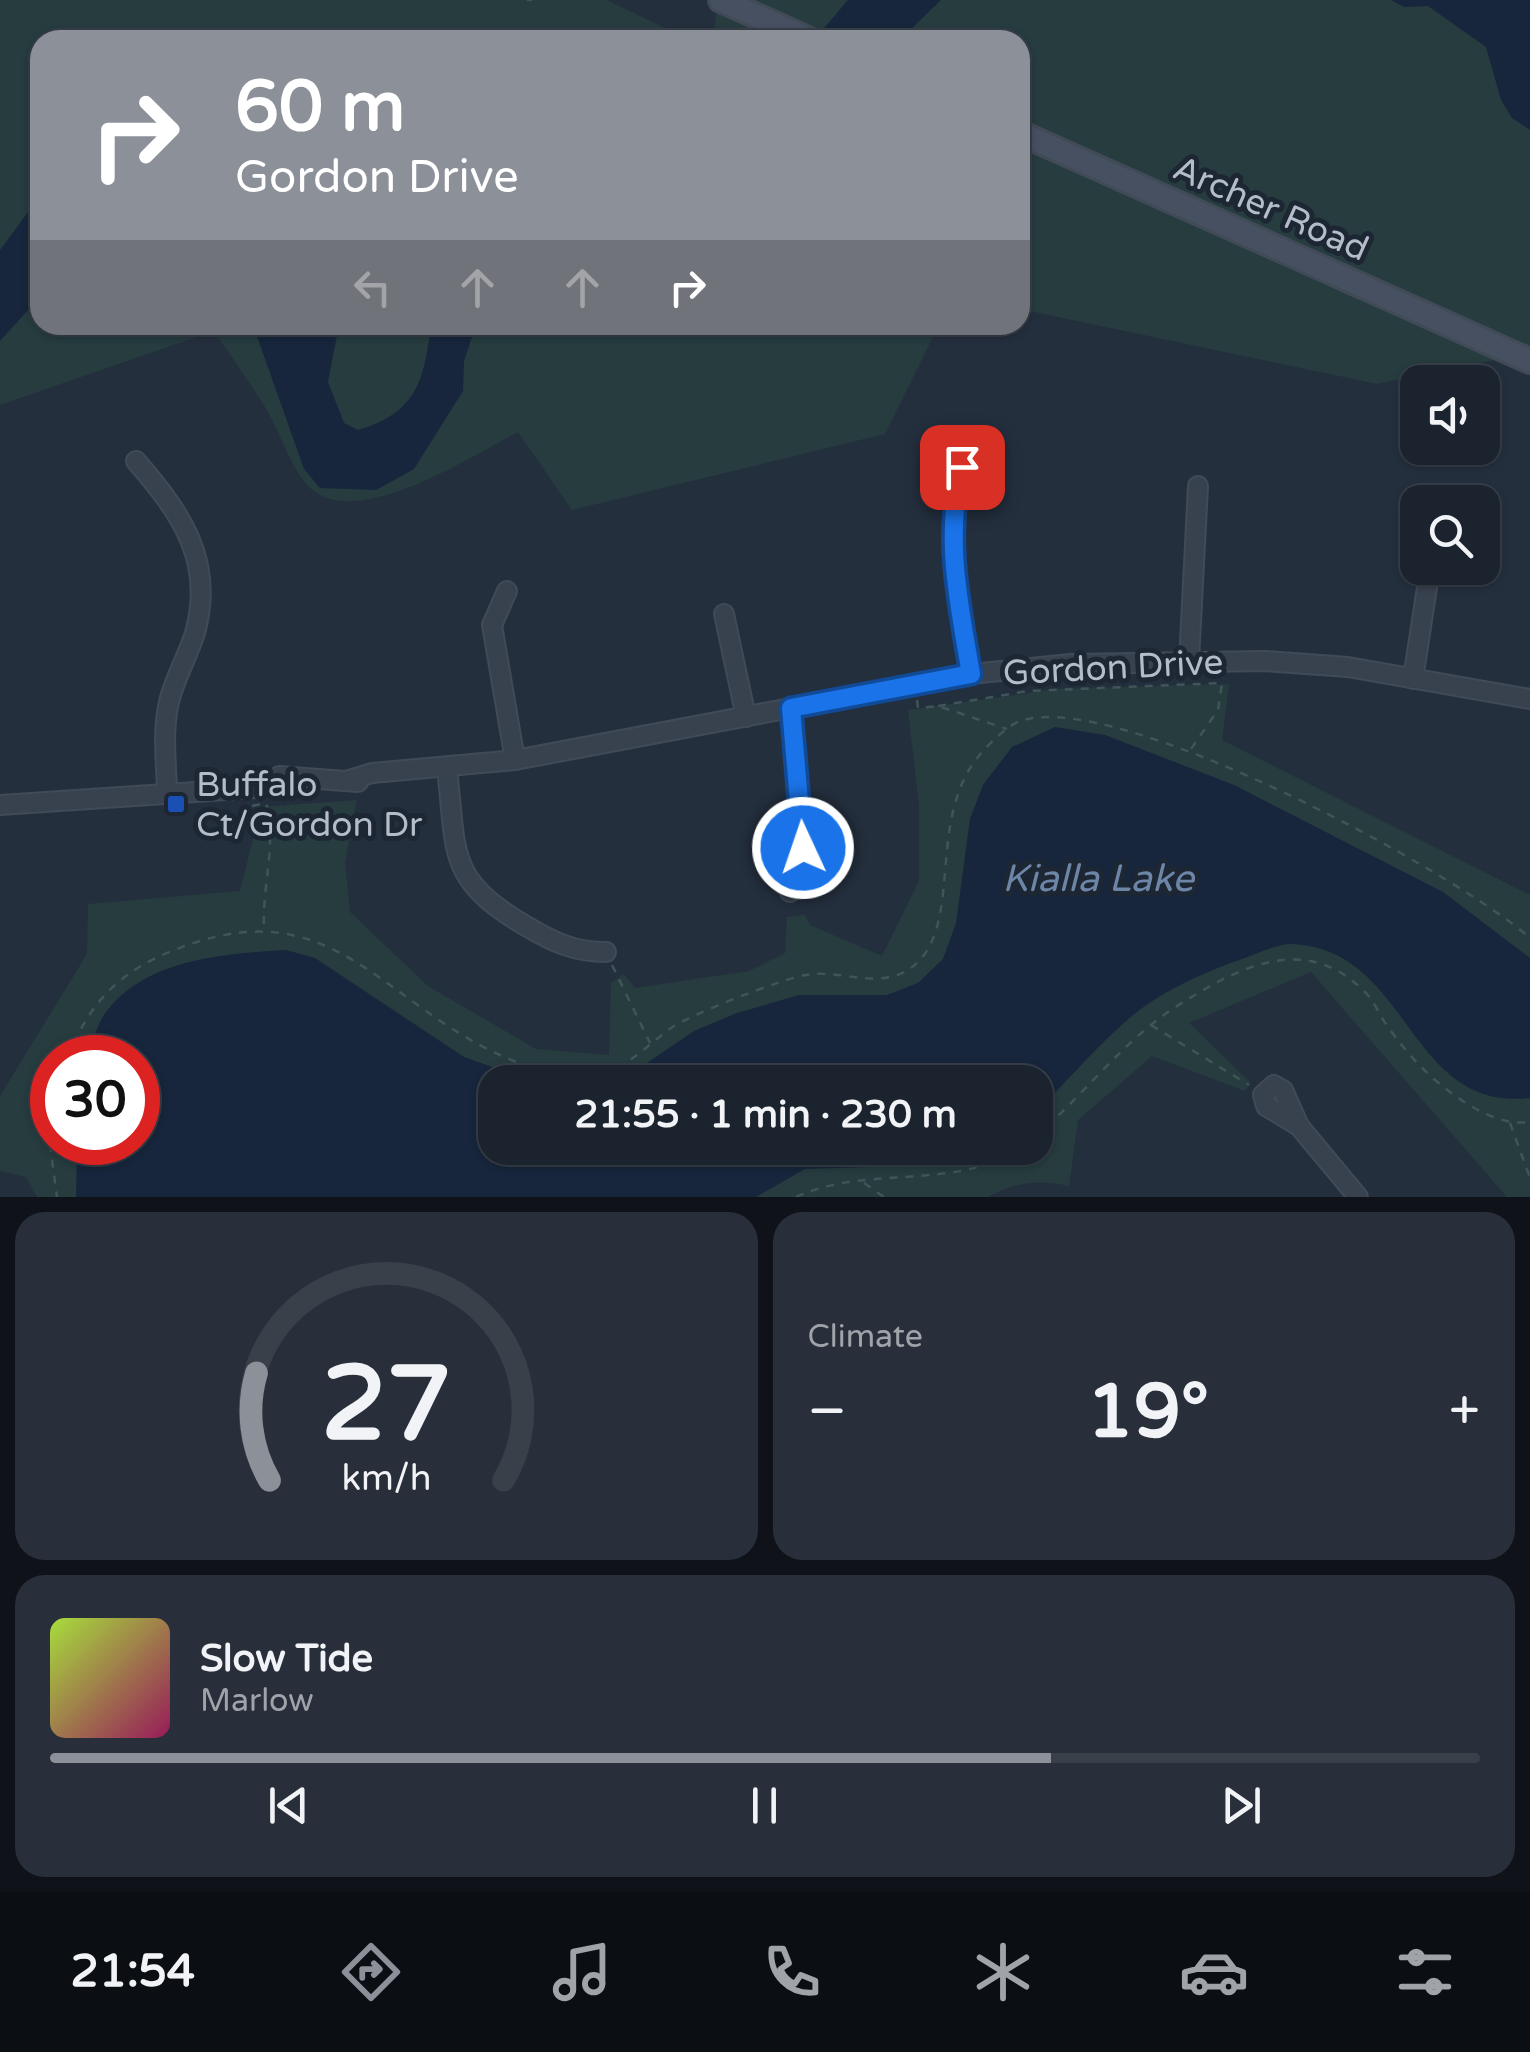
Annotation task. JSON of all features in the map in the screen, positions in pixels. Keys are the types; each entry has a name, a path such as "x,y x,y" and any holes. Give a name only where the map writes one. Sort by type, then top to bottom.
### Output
{"main road":[{"path":"721,0 788,30"},
{"name":"Archer Road","path":"1030,138 1530,363"}],"street":[{"path":"971,674 951,543 953,505 962,467 979,443"},
{"path":"136,461 189,530 201,578 195,633 170,696 165,728 167,790"},
{"path":"1188,661 1198,486"},
{"path":"1413,679 1427,585"},
{"path":"507,591 492,625 515,760"},
{"path":"724,614 746,717"},
{"name":"Gordon Drive","path":"0,806 236,786 272,775 349,780 372,773 447,770 971,674 1070,664 1188,661 1331,666 1530,700"},
{"path":"790,892 803,848 791,708"},
{"path":"447,770 457,858 470,886 487,903 548,939 576,952 606,952"},
{"path":"1264,1101 1299,1126 1358,1197"}],"path":[{"path":"914,684 918,708 1028,691 1222,684 1218,710 1190,750"},
{"path":"938,706 1009,729"},
{"path":"80,1035 98,1000 120,977 189,944 264,930 302,934 346,955 460,1036 535,1069 571,1074 607,1072 705,1011 807,974 891,978 918,961 938,928 949,825 961,781 984,750 1019,721 1060,718 1160,738 1190,750 1442,874 1530,938"},
{"path":"236,786 254,808 266,803 272,825 262,896 264,930"},
{"path":"606,952 651,1044"},
{"path":"1053,1120 1151,1025 1232,976 1270,960 1298,956 1333,970 1366,992 1430,1080 1481,1113 1510,1122 1530,1122"},
{"path":"1151,1025 1241,1077 1264,1101"},
{"path":"1510,1122 1530,1178"},
{"path":"53,1165 57,1197"},
{"path":"796,1197 822,1186 942,1176 983,1165"},
{"path":"862,1182 884,1197"}],"green space":[{"path":"0,0 607,0 669,30 30,30 30,335 202,335 0,405"},
{"path":"718,0 1530,0 1530,353 1471,365 1400,365 1400,379 1377,384 1030,311 1030,30 714,30"},
{"path":"217,335 934,335 885,434 572,510 518,432 442,473 380,497 352,501 326,498 300,476 266,409"},
{"path":"1229,684 1222,740 1530,895 1530,1197 1507,1197 1311,972 1189,1023 1250,1082 1245,1091 1152,1056 1078,1120 1069,1186 1028,1183 988,1197 37,1197 26,1177 0,1171 0,1096 30,1047 30,1165 160,1165 160,1035 37,1035 87,954 88,904 240,891 261,807 357,800 345,862 350,912 428,986 536,1049 609,1055 611,983 624,974 635,988 749,971 785,953 787,917 805,915 810,925 882,956 919,881 919,805 908,710 1056,689"}],"water":[{"path":"848,0 941,0 910,30 822,30"},
{"path":"1391,0 1530,0 1530,130 1512,118 1501,100 1486,47 1428,6 1404,7"},
{"path":"30,210 30,308 0,341 0,250"},
{"path":"257,335 337,335 328,382 344,423 358,430 378,423 405,404 420,379 429,335 473,335 464,361 463,391 414,469 376,490 320,488 304,469"},
{"name":"Kialla Lake","path":"1055,727 1105,735 1234,785 1443,892 1530,958 1530,1098 1489,1096 1458,1081 1432,1057 1363,973 1332,953 1293,944 1274,947 1214,970 1158,998 1120,1026 1053,1094 1053,1065 644,1065 694,1031 737,1013 799,995 887,995 918,983 943,959 956,923 970,819 983,785 1012,747"},
{"path":"286,950 315,958 464,1057 487,1065 478,1065 478,1165 884,1165 805,1169 756,1197 76,1197 77,1165 160,1165 160,1035 96,1035 101,1020 117,1000 159,972 236,954"}],"place":[{"name":"Buffalo Ct/Gordon Dr","path":"176,804"}],"route":[{"path":"803,848 791,708 971,674 951,543 953,505 962,467"}]}
